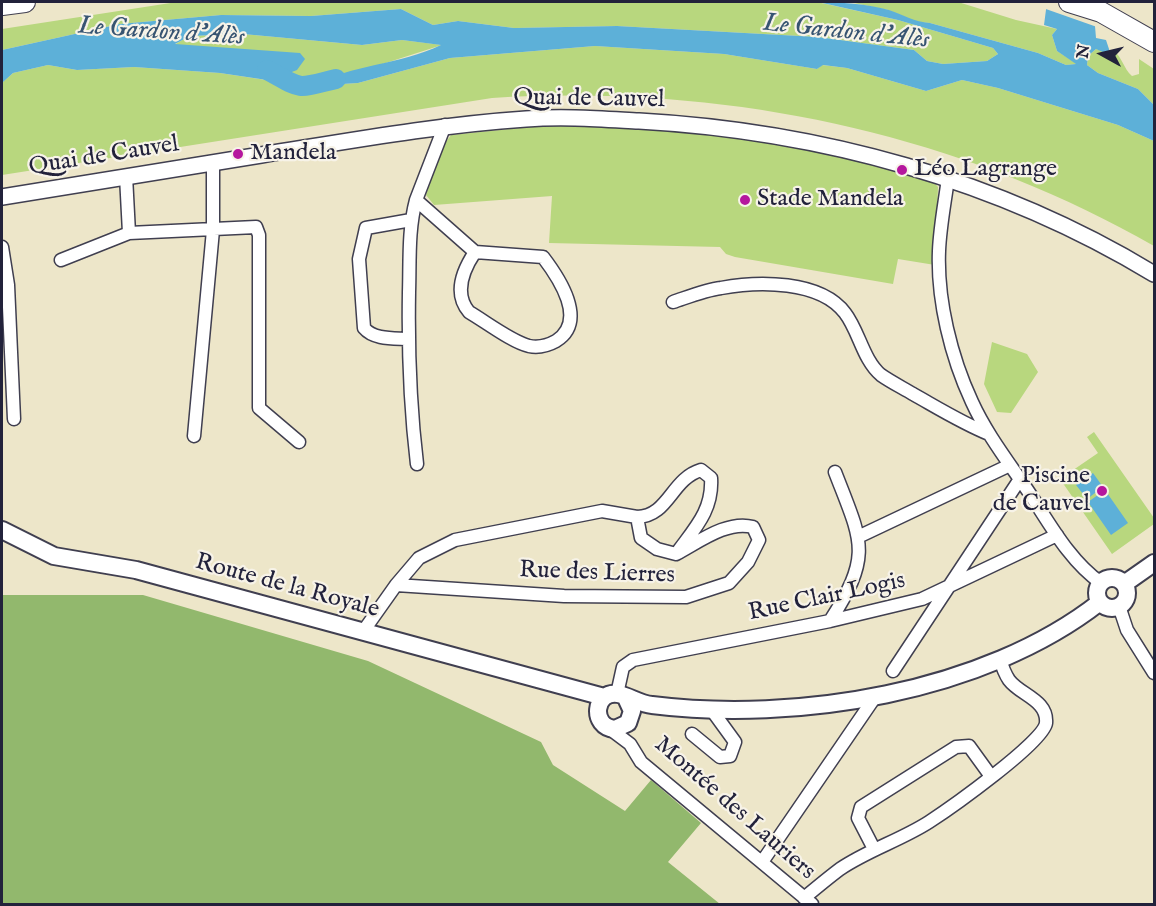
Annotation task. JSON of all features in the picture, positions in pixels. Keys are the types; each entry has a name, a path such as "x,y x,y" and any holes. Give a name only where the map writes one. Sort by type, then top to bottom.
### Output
{"main road":[{"path":"2,5 25,2"},
{"path":"1068,2 1098,8 1153,37"},
{"name":"Route de la Royale","path":"2,530 54,556 136,570 562,685 651,705 711,709 781,710 875,697 946,679 999,659 1072,622 1100,602"},
{"path":"1124,584 1155,563"},
{"path":"1113,578 1124,584 1127,596 1119,606 1111,608 1100,602 1097,594 1101,583 1113,578"},
{"name":"Route de la Royale","path":"562,685 597,713"},
{"path":"630,719 632,706 616,696 597,713 601,723 610,729 620,729 651,705"}],"street":[{"name":"Quai de Cauvel","path":"2,197 444,125 562,118 715,127 802,140 878,157 948,178 1053,222 1155,274"},
{"path":"417,464 409,402 411,220 416,200 444,125"},
{"path":"194,436 213,230 213,163"},
{"path":"126,176 129,233"},
{"path":"948,178 939,252 948,329 972,401 989,434 1058,535 1083,570 1101,583"},
{"path":"416,200 475,252 543,257 556,274 569,305 571,323 565,333 547,346 526,346 469,312 460,294 464,269 475,252"},
{"path":"409,339 385,338 368,333 364,328 359,259 366,228 411,220"},
{"path":"61,260 129,233 256,227 259,235 259,408 299,442"},
{"path":"2,248 8,285 14,419"},
{"path":"673,302 720,288 759,285 796,288 823,294 836,302 846,315 870,361 881,375 964,423 989,434"},
{"path":"860,536 1010,465"},
{"path":"363,633 396,585 419,558 454,540 602,511 636,517 656,513 688,474 702,470 711,478 712,492 706,513 676,554 667,553 641,538 636,517"},
{"path":"830,621 847,595 858,566 860,536 835,472"},
{"path":"893,671 1020,479"},
{"name":"Rue des Lierres","path":"396,585 564,596 686,597 729,583 748,562 759,540 753,527 741,524 726,528 676,554"},
{"name":"Rue Clair Logis","path":"616,696 623,667 633,660 830,621 922,599 948,589 1058,535"},
{"path":"1119,606 1127,630 1155,673"},
{"path":"808,901 840,869 874,849 928,823 1004,768 1038,739 1046,724 1038,702 1010,681 999,659"},
{"path":"762,862 875,697"},
{"path":"692,735 720,758 730,756 735,742 711,709"},
{"name":"Montée des Lauriers","path":"630,719 630,744"},
{"name":"Montée des Lauriers","path":"610,729 630,744 641,762 808,901"},
{"path":"874,849 858,818 861,807 956,747 969,746 990,776"}],"green space":[{"path":"177,2 817,2 898,20 993,48 998,54 987,61 943,64 927,61 914,50 818,37 617,26 514,28 458,21 433,25 401,9 311,16 221,15 120,24 2,50 2,29"},
{"path":"849,2 958,2 1016,20 1057,29 1052,35 1057,51 1077,64 1066,65 1038,53 930,23 917,22 888,10"},
{"path":"243,34 362,45 402,40 442,45 314,86 358,83 450,58 595,46 724,54 817,69 822,65 847,68 926,91 962,80 998,88 1118,125 1154,141 1154,246 1077,206 998,172 917,145 834,124 750,108 665,99 579,96 492,98 2,175 2,83 13,73 48,65 77,70 134,67 220,73 286,83 217,49 174,45 189,36"},
{"path":"1096,49 1110,52 1113,50 1132,76 1139,74 1139,59 1154,69 1154,105 1138,89 1098,73 1087,65 1088,56"},
{"name":"Stade Mandela","path":"560,124 680,131 751,139 843,157 933,181 938,187 935,265 898,259 893,284 735,257 726,254 720,247 549,243 552,196 434,205 426,195 442,147 451,135"},
{"path":"992,342 1027,354 1038,372 1011,413 997,412 984,384"},
{"name":"Piscine de Cauvel","path":"1094,432 1154,518 1154,524 1112,554 1060,479 1098,453 1087,437"},
{"path":"2,595 143,595 368,661 541,742 553,765 625,811 651,780 701,823 668,862 720,904 2,904"}],"water":[{"path":"818,2 872,6 889,10 919,21 1038,53 1066,65 1076,64 1057,51 1052,35 1057,29 1044,25 1047,2 1084,2 1095,26 1096,38 1106,40 1110,52 1105,53 1096,49 1088,56 1087,65 1098,73 1138,89 1154,105 1154,141 1118,125 998,88 962,80 926,91 847,68 823,65 817,69 724,54 595,46 450,58 358,83 312,86 343,73 409,57 441,45 402,40 362,45 243,34 190,36 175,44 300,53 305,59 297,70 284,75 287,83 220,73 134,67 77,70 48,65 13,73 2,83 2,50 120,24 221,15 311,16 401,9 433,25 458,21 514,28 617,26 818,37 914,50 927,61 943,64 987,61 998,54 993,48 898,20"},
{"path":"1093,473 1103,487 1087,499 1076,485"},
{"path":"1105,490 1128,523 1111,535 1088,502"}],"pier":[{"path":"1044,2 1088,2 1097,27 1043,8"}],"waterway":[{"name":"Le Gardon d'Alès","path":"267,70 300,86 336,79"}],"place":[{"name":"Mandela","path":"238,154"},
{"name":"Léo Lagrange","path":"902,170"},
{"name":"Stade Mandela","path":"745,200"},
{"name":"Piscine de Cauvel","path":"1102,491"}]}
